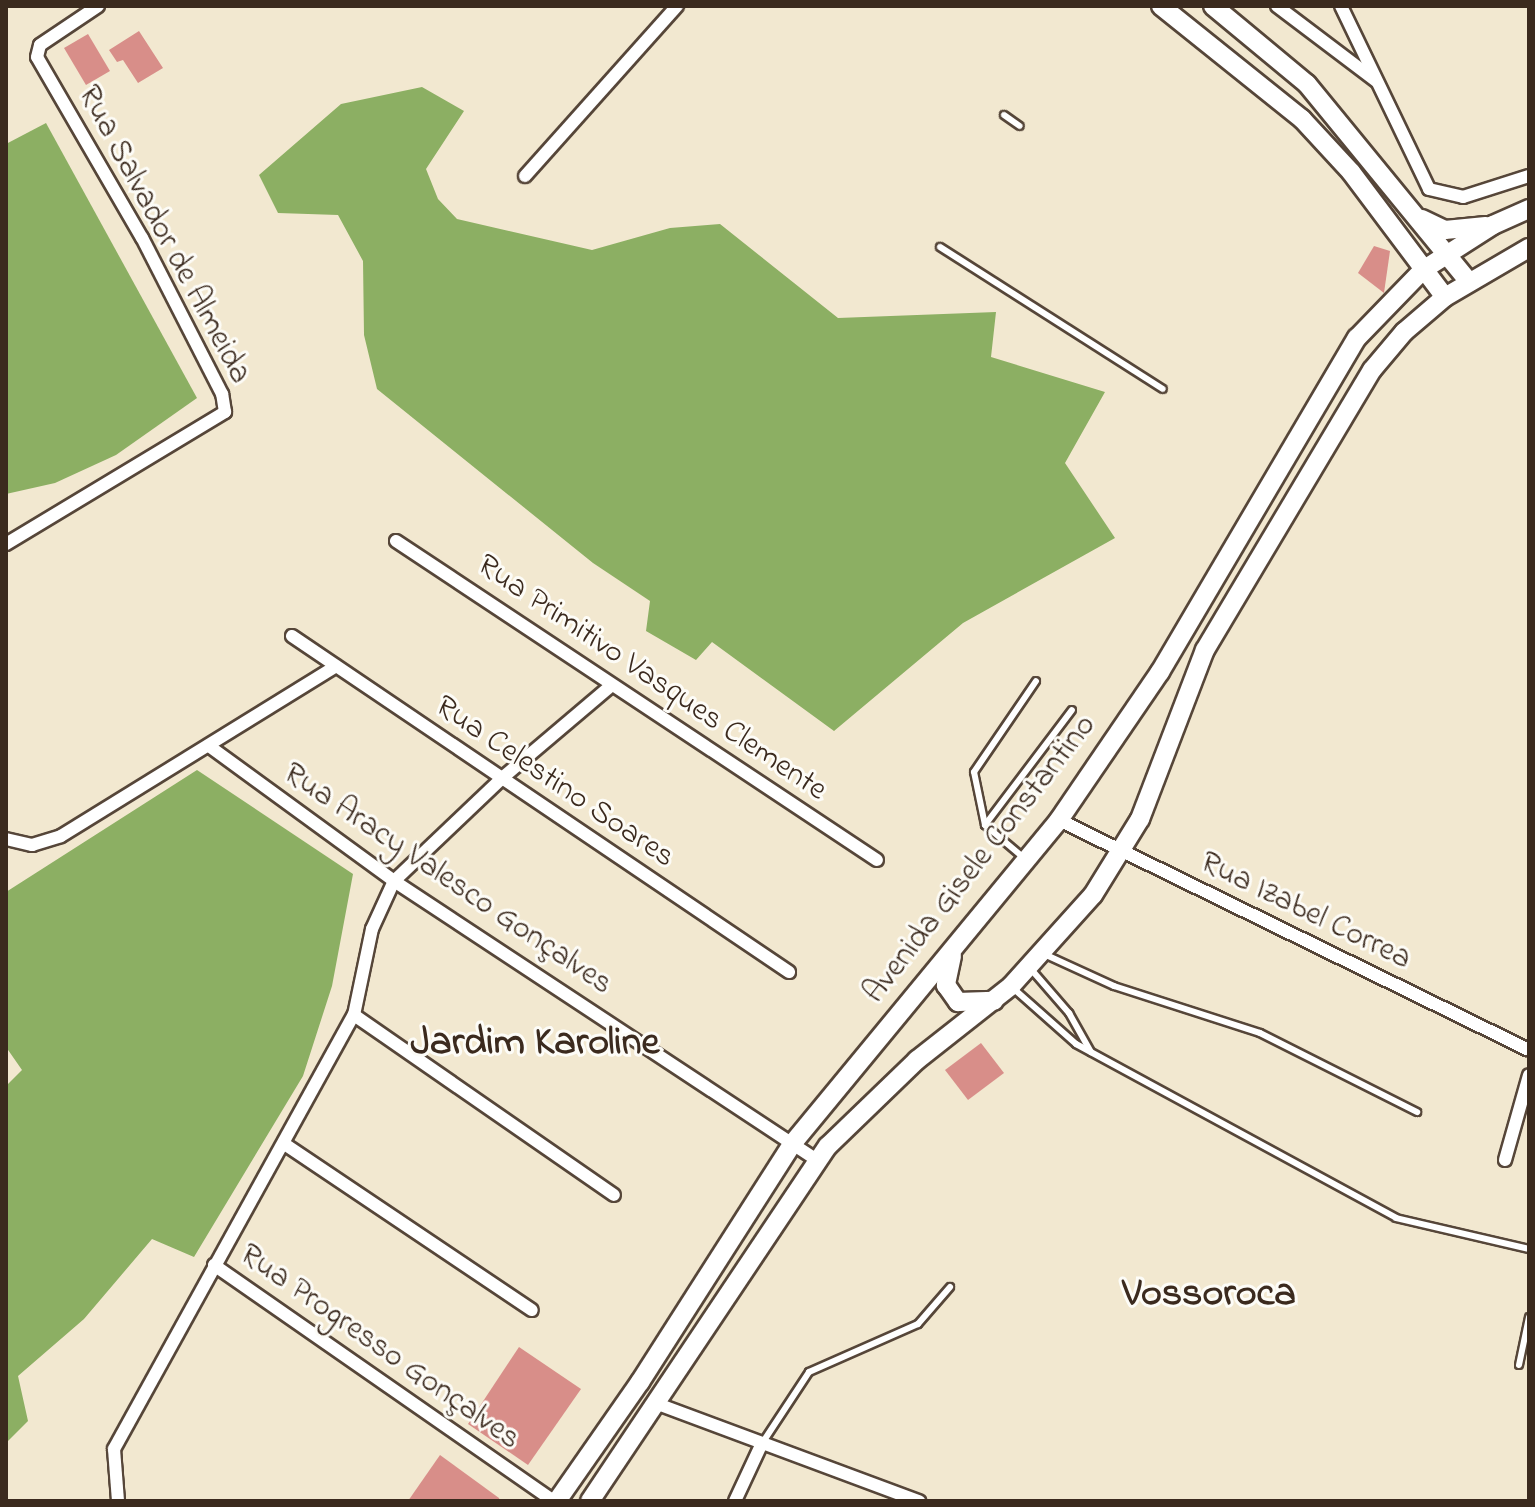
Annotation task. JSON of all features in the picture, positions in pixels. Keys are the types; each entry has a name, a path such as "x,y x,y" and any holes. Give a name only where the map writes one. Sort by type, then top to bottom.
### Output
{"main road":[{"path":"1161,6 1302,119 1351,172 1445,297"},
{"path":"1213,6 1307,84 1468,281"},
{"name":"Avenida Gisele Constantino","path":"555,1501 640,1382 792,1144 952,954 1059,820 1160,672 1339,363 1387,304 1423,270 1493,225 1529,209"},
{"path":"1417,215 1445,230 1493,225"},
{"path":"590,1501 817,1160 863,1107 995,1001 1044,954 1122,852 1140,819 1199,663 1237,593 1372,370 1404,332 1445,297 1529,248"},
{"path":"952,954 946,980 958,1002 995,1001"}],"street":[{"name":"Rua Salvador de Almeida","path":"6,544 225,412 222,394 142,238 37,57 40,45 98,6"},
{"path":"525,176 677,6"},
{"path":"1278,6 1379,83"},
{"path":"1341,6 1429,189 1463,197 1529,176"},
{"name":"Rua Primitivo Vasques Clemente","path":"396,541 877,860"},
{"name":"Rua Celestino Soares","path":"292,636 789,972"},
{"path":"6,839 32,845 61,836 336,666"},
{"name":"Rua Progresso Gonçalves","path":"555,1501 214,1265 286,1145 354,1015 372,929 394,881 501,779 612,685"},
{"name":"Rua Aracy Valesco Gonçalves","path":"209,746 394,881 817,1160"},
{"name":"Rua Izabel Correa","path":"1059,820 1529,1050"},
{"path":"354,1015 614,1195"},
{"path":"1505,1160 1529,1075"},
{"path":"286,1145 532,1310"},
{"path":"118,1501 114,1449 214,1265"},
{"path":"655,1403 919,1501"},
{"path":"735,1501 762,1443"}],"lane":[{"path":"1004,115 1020,126"},
{"path":"940,247 1163,389"},
{"path":"1027,860 985,825 974,772 977,761 1036,681"},
{"path":"985,825 1072,710"},
{"path":"1044,954 1114,986 1260,1033 1417,1112"},
{"path":"1030,968 1069,1013 1091,1052"},
{"path":"1011,986 1091,1052 1396,1218 1529,1249"},
{"path":"762,1443 809,1372 918,1324 950,1287"},
{"path":"1519,1365 1529,1317"}],"green space":[{"path":"422,87 464,111 426,169 438,199 457,219 592,250 670,228 720,224 838,318 996,312 991,357 1105,392 1065,463 1115,538 963,623 834,731 712,642 696,660 646,631 650,601 593,563 377,389 364,335 363,261 338,215 278,213 259,175 341,104"},
{"path":"46,123 197,398 116,455 55,483 6,494 6,144"},
{"path":"197,770 353,874 332,986 303,1076 194,1257 152,1239 84,1319 18,1376 28,1421 6,1443 6,1086 22,1070 6,1047 6,892"}],"building":[{"path":"139,31 163,68 138,83 123,60 117,62 109,50"},
{"path":"88,34 110,71 86,85 64,48"},
{"path":"1374,246 1390,251 1384,293 1358,273"},
{"path":"981,1043 1004,1073 968,1100 945,1070"},
{"path":"519,1347 581,1389 528,1465 468,1424"},
{"path":"440,1455 499,1498 500,1501 408,1501"}],"district":[{"name":"Jardim Karoline","path":"535,1044"},
{"name":"Vossoroca","path":"1209,1295"}]}
